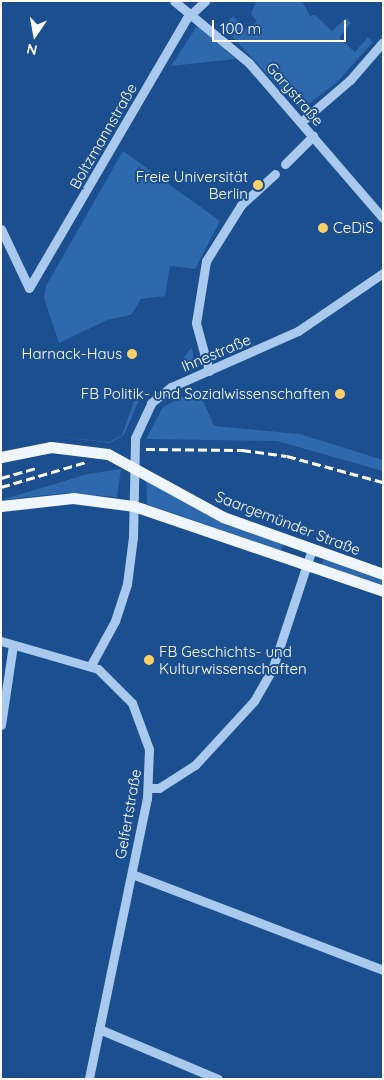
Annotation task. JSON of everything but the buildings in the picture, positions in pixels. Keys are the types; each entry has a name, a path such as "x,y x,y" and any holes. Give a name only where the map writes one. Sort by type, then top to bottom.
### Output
{"main road":[{"name":"Saargemünder Straße","path":"1,457 70,447 133,464 223,516 383,574"},
{"name":"Saargemünder Straße","path":"1,506 73,498 134,506 383,591"}],"street":[{"name":"Garystraße","path":"174,1 192,12 249,63 383,218"},
{"name":"Boltzmannstraße","path":"1,230 29,288 192,12 205,1"},
{"path":"301,122 343,86 383,42"},
{"path":"285,164 313,136"},
{"path":"209,371 196,323 206,261 241,205 275,174"},
{"name":"Ihnestraße","path":"91,664 125,592 134,506 133,464 136,433 151,403 171,387 298,331 383,273"},
{"path":"149,788 164,786 195,765 254,701 274,664 312,549"},
{"name":"Gelfertstraße","path":"1,640 13,645 91,664 123,691 139,716 149,749 149,788 89,1079"},
{"path":"1,725 13,645"},
{"path":"132,874 383,970"},
{"path":"99,1029 218,1079"}],"shaded area":[{"path":"256,1 302,1 310,16 315,15 332,31 346,18 351,23 339,38 355,52 368,37 373,42 337,82 301,110 223,27 233,16 247,30 257,21 251,14"},
{"path":"197,26 221,46 235,59 171,66"},
{"path":"123,151 220,221 195,269 170,266 165,296 141,299 131,315 107,320 59,343 44,298 46,286"},
{"path":"192,347 194,361 180,368 184,357"},
{"path":"198,389 214,426 300,434 383,460 383,471 277,441 146,439 163,407"},
{"path":"139,400 124,435 109,443 57,436 109,442 122,435 134,401"},
{"path":"121,469 117,497 66,493 1,500 88,474"},
{"path":"146,478 214,518 283,544 281,551 147,504"},
{"path":"324,558 383,579 383,586 321,565"}],"railway":[{"path":"146,449 242,450 287,456 383,482"},
{"path":"1,487 86,462"},
{"path":"1,478 36,468"}],"place":[{"name":"Freie Universität Berlin","path":"258,185"},
{"name":"CeDiS","path":"323,228"},
{"name":"Harnack-Haus","path":"132,354"},
{"name":"FB Politik- und Sozialwissenschaften","path":"340,394"},
{"name":"FB Geschichts- und Kulturwissenschaften","path":"149,660"}]}
